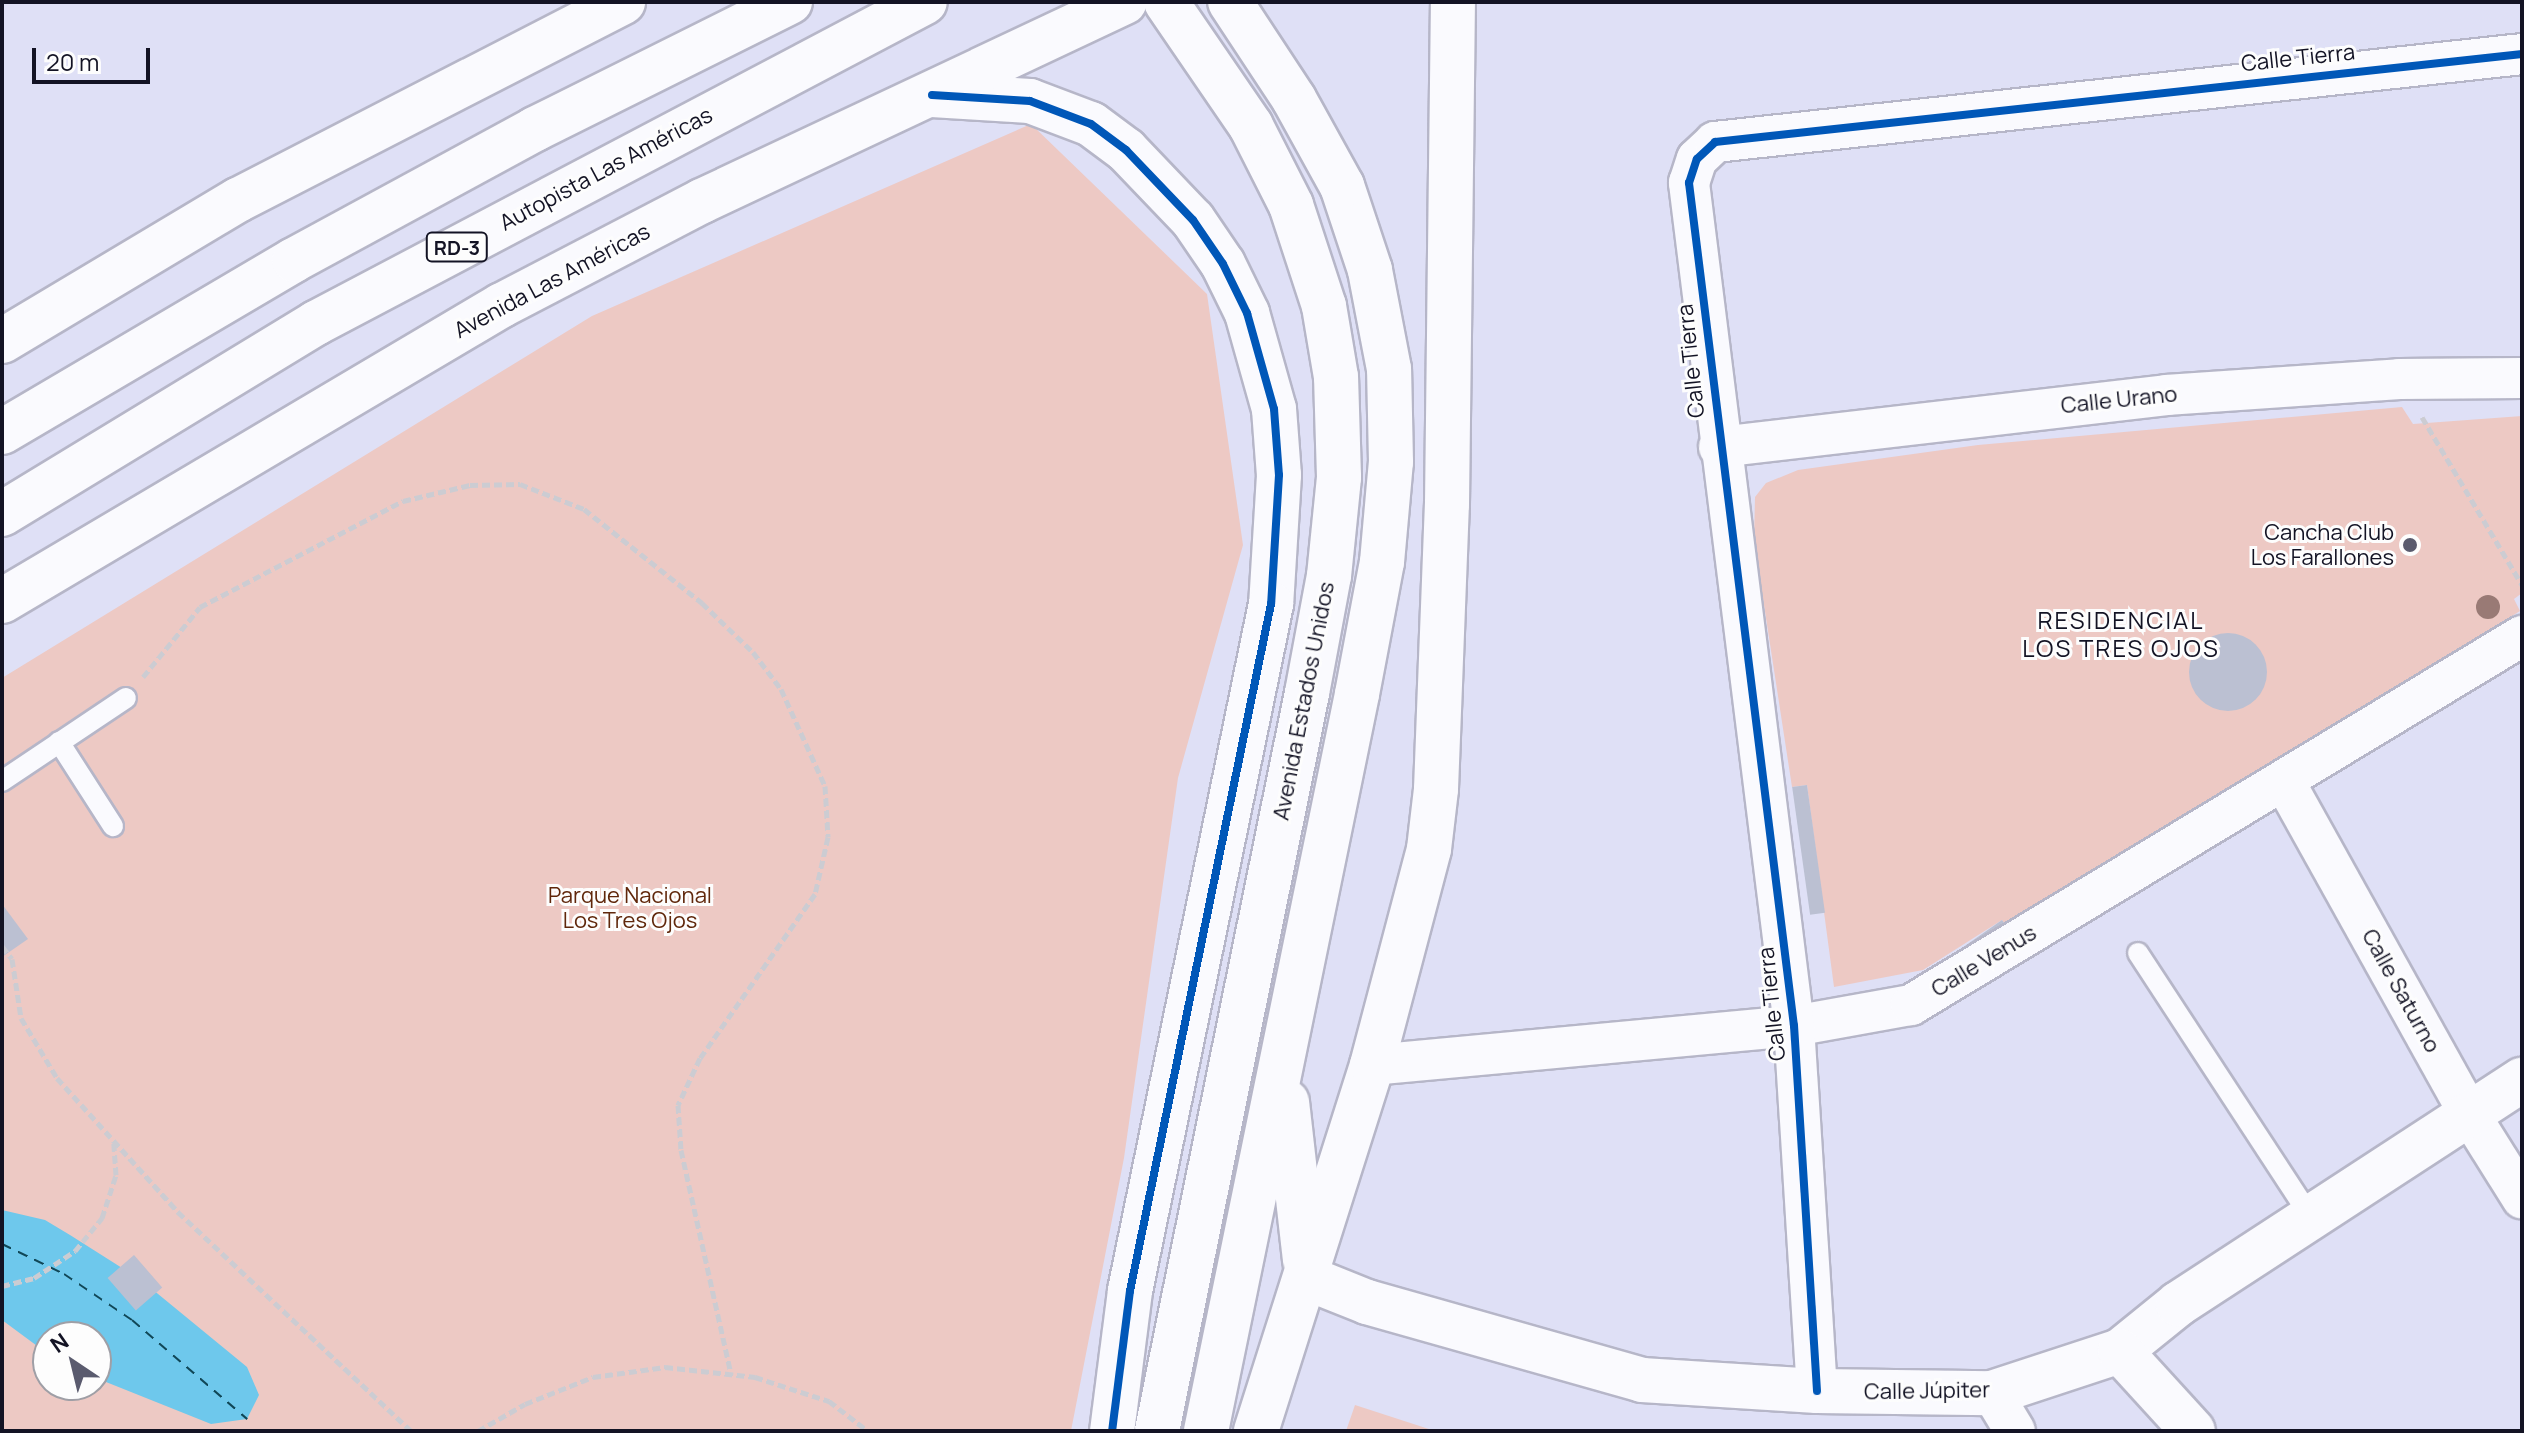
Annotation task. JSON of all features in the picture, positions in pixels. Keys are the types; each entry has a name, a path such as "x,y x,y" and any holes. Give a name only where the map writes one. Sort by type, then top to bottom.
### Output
{"main road":[{"path":"2,341 238,200 623,2"},
{"path":"2,432 307,253 535,129 790,2"},
{"name":"Autopista Las Américas","path":"2,514 316,323 925,2"},
{"name":"Avenida Las Américas","path":"2,601 502,305 702,201 1124,2"},
{"name":"Avenida Estados Unidos","path":"1157,1431 1329,576 1339,477 1336,377 1324,306 1291,205 1251,126 1166,2"},
{"path":"1206,1431 1382,562 1391,462 1389,369 1370,270 1342,186 1230,2"},
{"path":"1256,1431 1307,1278 1413,923 1436,789 1447,504 1453,2"},
{"path":"932,95 1030,101 1091,124 1135,158 1193,220 1223,264 1247,313 1274,409 1279,490 1271,604 1130,1291 1112,1431"},
{"path":"1283,1059 1307,1278"},
{"name":"Calle Júpiter","path":"1307,1278 1381,1307 1642,1380 1817,1391 1992,1393 2120,1351 2178,1304 2468,1112 2522,1080"},
{"path":"2120,1351 2193,1431"}],"street":[{"name":"Calle Tierra","path":"1817,1391 1794,1026 1719,447 1689,183 1697,159 1715,142 2522,54"},
{"name":"Calle Urano","path":"1719,447 2166,395 2399,379 2522,378"},
{"name":"Calle Venus","path":"1372,1065 1794,1026 1911,1005 2522,636"},
{"name":"Calle Saturno","path":"2284,781 2468,1112 2522,1198"},
{"path":"1992,1393 2015,1431"}],"lane":[{"path":"2,781 126,698"},
{"path":"59,742 113,826"},
{"path":"2138,953 2311,1217"}],"path":[{"path":"2399,379 2522,585"},
{"path":"126,698 200,607 403,501 470,485 520,484 584,509 702,603 753,652 781,689 825,786 828,837 815,894 700,1058 678,1105 681,1150 731,1374"},
{"path":"2,946 12,959 21,1018 57,1078 178,1212 411,1431"},
{"path":"2,1286 34,1278 75,1251 102,1218 116,1175 114,1143"},
{"path":"478,1431 525,1404 593,1377 665,1367 731,1374 829,1401 868,1431"}],"green space":[{"name":"Parque Nacional Los Tres Ojos","path":"1031,124 1207,294 1243,545 1178,778 1124,1158 1071,1431 2,1431 2,678 592,316"},
{"path":"2402,407 2413,424 2522,416 2522,593 2514,599 2520,611 2009,930 2002,920 1923,970 1834,987 1807,785 1792,787 1754,540 1755,497 1766,483 1798,470 1978,445"},
{"path":"1355,1405 1435,1431 1346,1431"}],"water":[{"path":"2,1210 45,1220 141,1280 247,1367 259,1395 247,1419 211,1424 112,1384 112,1321 32,1321 32,1342 2,1320"}],"building":[{"path":"2220,633 2236,633 2250,639 2261,650 2267,672 2261,694 2250,705 2236,711 2220,711 2206,705 2195,694 2189,680 2189,664 2195,650 2206,639"},
{"path":"1807,785 1825,913 1810,915 1792,787"},
{"path":"2,904 28,939 2,957"},
{"path":"2002,920 2009,930 1933,983 1926,973"},
{"path":"134,1255 162,1287 136,1310 108,1278"}],"ferry route":[{"path":"2,1244 64,1274 132,1320 247,1419"}],"cycle path":[{"path":"1817,1391 1794,1026 1689,183 1697,159 1715,142 2522,54"},
{"path":"932,95 1030,101 1091,124 1126,150 1193,220 1223,264 1247,313 1274,409 1279,475 1271,604 1130,1291 1112,1431"}],"place":[{"name":"Cancha Club Los Farallones","path":"2410,545"}],"district":[{"name":"RESIDENCIAL LOS TRES OJOS","path":"2121,634"}]}
